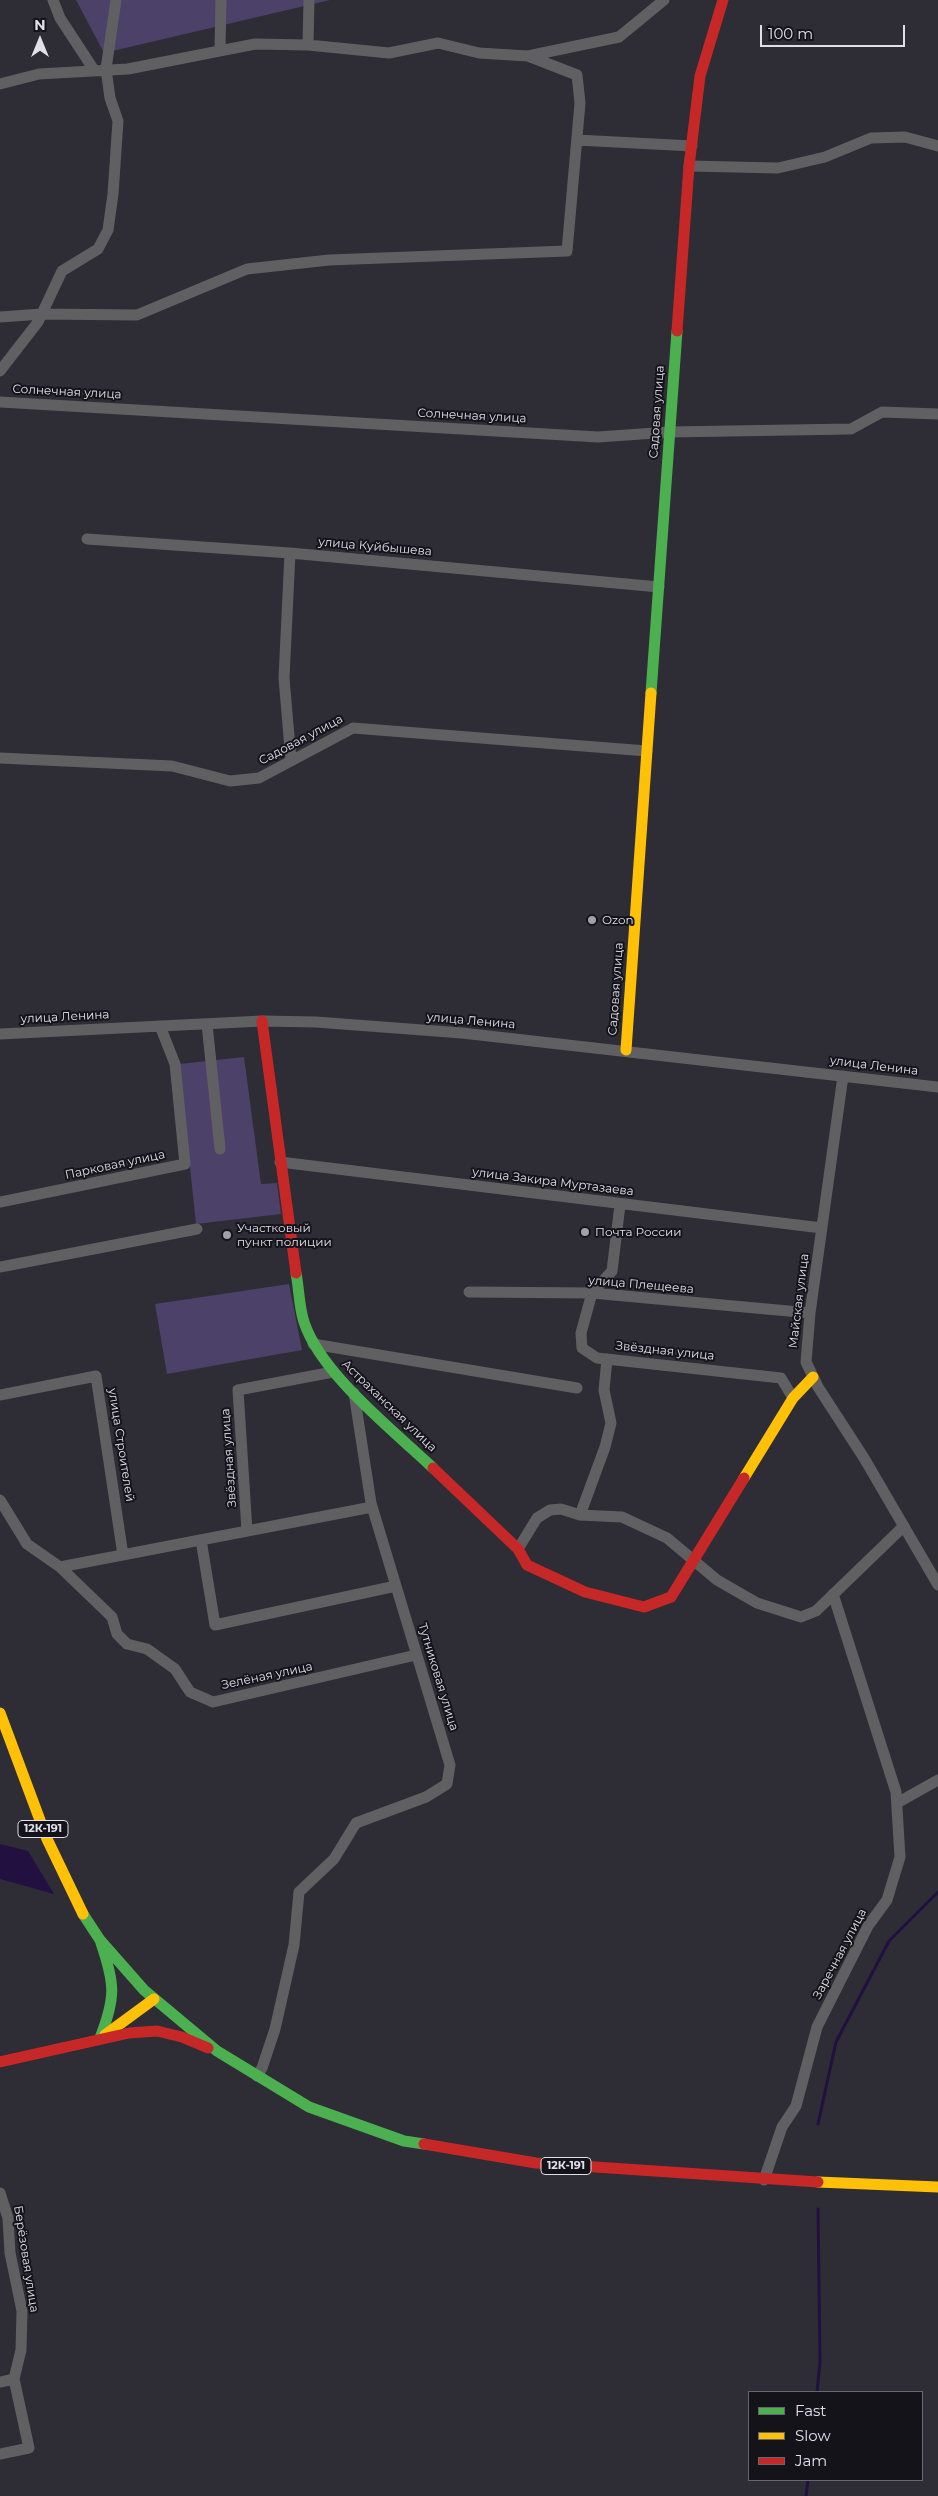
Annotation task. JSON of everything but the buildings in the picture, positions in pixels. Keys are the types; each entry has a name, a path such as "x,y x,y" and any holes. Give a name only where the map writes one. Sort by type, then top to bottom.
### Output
{"street":[{"path":"53,0 60,18 94,70"},
{"path":"0,371 42,314 62,271 98,249 108,230 113,194 118,121 110,98 106,69 116,0"},
{"path":"220,49 221,0"},
{"path":"308,45 309,0"},
{"path":"0,84 39,74 128,69 193,58 220,49 255,44 308,45 389,53 438,43 479,54 528,56 619,36 664,0"},
{"name":"Садовая улица","path":"626,1050 689,166 700,76 723,0"},
{"path":"0,317 42,314 137,315 247,269 329,260 568,251 580,103 577,75 528,56"},
{"path":"689,166 778,168 825,157 871,138 905,137 938,146"},
{"path":"577,140 692,146"},
{"name":"Солнечная улица","path":"0,402 598,437 669,432 851,429 882,412 938,414"},
{"name":"улица Куйбышева","path":"87,538 290,553 660,587"},
{"path":"290,553 284,678 291,760"},
{"name":"Садовая улица","path":"0,758 172,766 230,781 259,778 353,728 647,751"},
{"name":"улица Ленина","path":"0,1034 262,1021 316,1022 462,1033 626,1050 938,1087"},
{"name":"Астраханская улица","path":"262,1021 303,1321 313,1344 333,1372 354,1393 518,1548 526,1565 585,1592 644,1607 671,1598 793,1398 813,1377"},
{"path":"207,1024 220,1149"},
{"name":"Парковая улица","path":"0,1202 185,1164 175,1064 160,1026"},
{"name":"Майская улица","path":"843,1076 810,1313 806,1362 813,1377 938,1585"},
{"name":"улица Закира Муртазаева","path":"280,1162 620,1205 822,1228"},
{"path":"592,1293 612,1272 620,1205"},
{"path":"0,1267 197,1229"},
{"name":"улица Плещеева","path":"468,1292 592,1293 810,1313"},
{"name":"Звёздная улица","path":"592,1293 581,1333 582,1348 597,1358 781,1378 793,1398"},
{"path":"313,1344 577,1388"},
{"path":"580,1515 606,1447 611,1423 604,1390 607,1359"},
{"name":"Звёздная улица","path":"247,1531 238,1390 333,1372"},
{"name":"улица Строителей","path":"0,1395 96,1376 123,1555"},
{"name":"Тутниковая улица","path":"257,2076 262,2068 275,2029 294,1945 299,1892 334,1859 356,1823 426,1797 447,1784 450,1765 372,1507 354,1393"},
{"name":"Зелёная улица","path":"0,1500 27,1544 60,1567 112,1617 117,1634 127,1644 147,1649 175,1669 190,1692 213,1702 416,1655"},
{"path":"60,1567 372,1507"},
{"path":"518,1548 537,1518 550,1510 561,1509 580,1515 622,1517 667,1538 717,1580 757,1603 801,1617 816,1611 904,1526"},
{"path":"201,1540 215,1625 396,1586"},
{"name":"Заречная улица","path":"764,2180 782,2127 796,2106 817,2027 868,1926 887,1900 900,1857 896,1792 833,1594"},
{"name":"12К-191","path":"0,1712 47,1839 78,1907 100,1940 122,1968 154,1999 216,2051 309,2107 404,2141 536,2163 764,2180 938,2187"},
{"path":"897,1803 938,1780"},
{"path":"100,1940 114,1982 112,2008 100,2038"},
{"path":"100,2038 154,1999"},
{"path":"0,2062 100,2038 157,2031 182,2037 216,2051"},
{"name":"Берёзовая улица","path":"0,2193 8,2218 10,2253 22,2311 20,2350 14,2379 29,2448 0,2454"},
{"path":"0,2382 14,2379"}],"shaded area":[{"path":"76,0 330,0 104,53"},
{"path":"244,1057 261,1184 277,1183 281,1214 196,1224 179,1064"},
{"path":"289,1284 302,1350 167,1374 155,1304"},
{"path":"0,1844 28,1851 54,1894 0,1879"}],"waterway":[{"path":"818,2124 836,2042 889,1941 938,1892"},
{"path":"817,2391 820,2362 818,2209"},
{"path":"806,2496 808,2481"}],"traffic: fast":[{"path":"651,693 677,331"},
{"path":"296,1273 304,1322 313,1342 326,1361 360,1400 433,1468"},
{"path":"83,1914 100,1940 144,1990 217,2051 309,2107 404,2141 424,2144"},
{"path":"100,2038 109,2012 112,1990 109,1969 101,1943"}],"traffic: slow":[{"path":"626,1050 651,693"},
{"path":"744,1478 793,1398 813,1377"},
{"path":"0,1713 47,1839 83,1914"},
{"path":"105,2035 154,1999"},
{"path":"818,2182 938,2187"}],"traffic: jam":[{"path":"677,331 689,166 700,76 723,0"},
{"path":"262,1021 296,1273"},
{"path":"433,1468 518,1549 527,1565 585,1592 644,1607 671,1597 744,1478"},
{"path":"0,2062 129,2033 157,2031 182,2037 208,2048"},
{"path":"424,2144 536,2163 818,2182"}],"place":[{"name":"Ozon","path":"592,920"},
{"name":"Почта России","path":"585,1232"},
{"name":"Участковый пункт полиции","path":"227,1235"}]}
